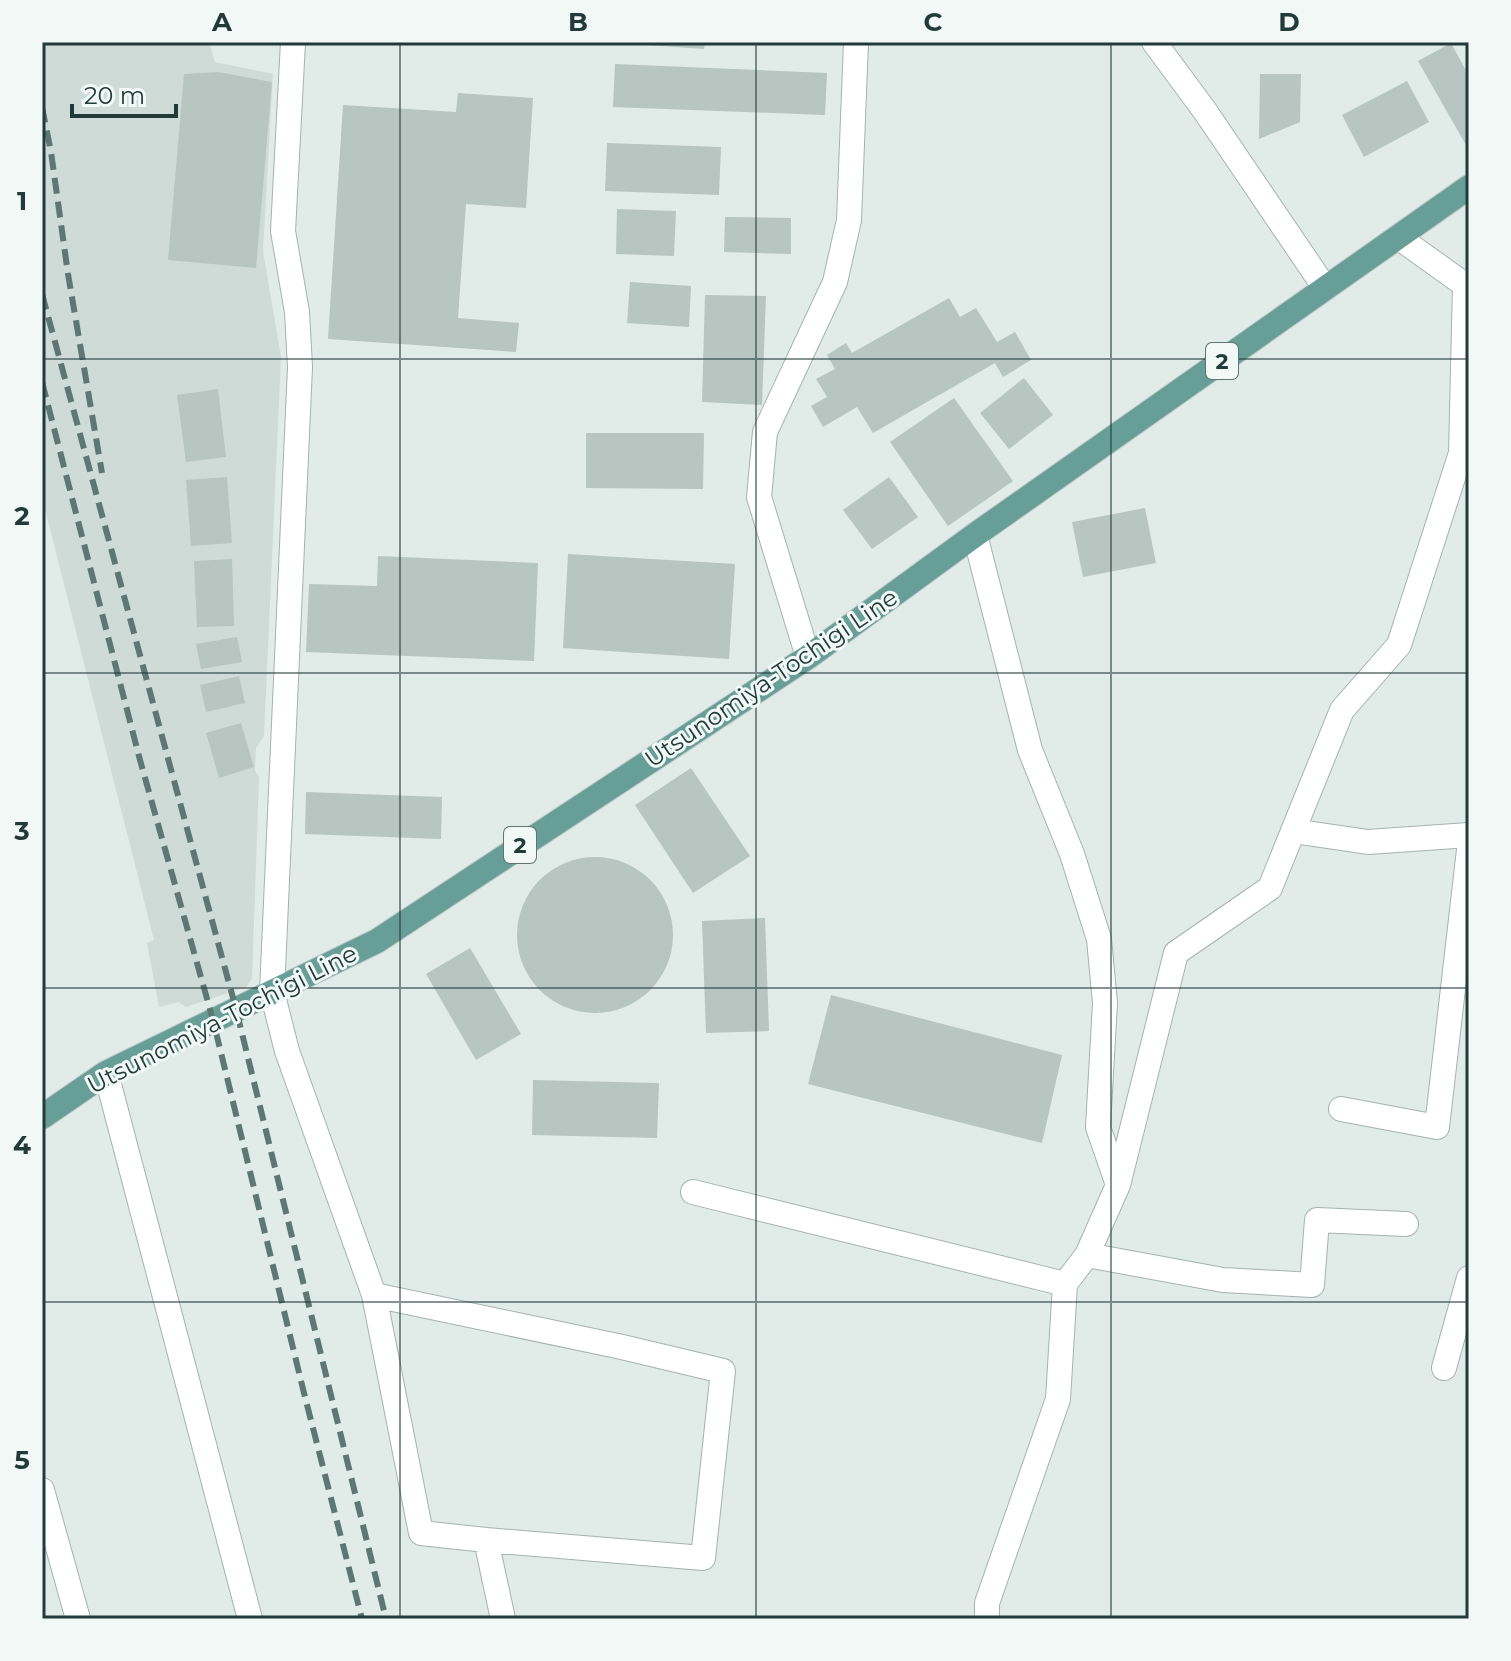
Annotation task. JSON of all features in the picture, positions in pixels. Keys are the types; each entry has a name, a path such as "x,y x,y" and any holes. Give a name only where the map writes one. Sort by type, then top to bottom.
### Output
{"main road":[{"name":"Utsunomiya-Tochigi Line","path":"42,1117 106,1073 377,941 808,657 975,535 1469,187"}],"street":[{"path":"293,42 283,231 297,312 300,367 272,992 287,1051 374,1295 421,1533 703,1558 723,1371 374,1295"},
{"path":"808,657 759,497 765,432 835,282 849,220 856,42"},
{"path":"1154,42 1205,111 1325,288"},
{"path":"987,1619 987,1603 1058,1399 1065,1284 1087,1255 1118,1185 1176,953 1270,888 1342,710 1399,645 1461,453 1465,285 1398,237"},
{"path":"975,535 1030,750 1072,854 1099,939 1105,1003 1098,1127 1118,1185"},
{"path":"1293,831 1368,842 1469,835"},
{"path":"1341,1109 1437,1127 1469,850"},
{"path":"106,1073 250,1619"},
{"path":"693,1192 1065,1284"},
{"path":"1087,1255 1223,1280 1312,1285 1317,1220 1406,1224"},
{"path":"1444,1368 1469,1278"},
{"path":"42,1490 78,1619"},
{"path":"486,1540 503,1619"}],"shaded area":[{"path":"42,42 209,42 215,62 273,74 263,251 281,357 264,736 256,748 255,770 259,778 252,979 246,987 186,1007 179,1002 159,1007 147,943 154,940 42,497"}],"building":[{"path":"634,42 705,42 704,49"},
{"path":"1451,43 1469,76 1469,143 1466,145 1418,61"},
{"path":"615,64 827,73 825,115 613,107"},
{"path":"218,72 272,82 256,268 168,260 184,74"},
{"path":"1260,74 1301,74 1300,122 1259,139"},
{"path":"1407,81 1429,122 1364,157 1342,115"},
{"path":"458,93 533,98 526,208 466,204 458,318 519,323 516,352 328,339 343,105 456,112"},
{"path":"607,143 721,147 719,195 605,191"},
{"path":"617,209 676,211 674,256 616,254"},
{"path":"725,217 791,218 791,254 724,252"},
{"path":"630,282 691,286 689,327 627,323"},
{"path":"705,295 766,296 762,405 702,402"},
{"path":"949,298 960,317 976,308 997,342 1015,332 1031,360 1003,377 995,363 873,433 857,407 823,427 811,406 827,397 816,379 835,369 827,355 846,343 852,353"},
{"path":"1024,378 1053,415 1009,449 980,413"},
{"path":"218,389 226,457 186,462 177,395"},
{"path":"954,398 1013,481 948,526 890,442"},
{"path":"586,433 704,433 703,489 586,488"},
{"path":"227,477 232,543 191,546 186,480"},
{"path":"889,477 918,517 872,549 843,510"},
{"path":"1145,508 1156,563 1083,577 1072,522"},
{"path":"568,554 735,564 729,659 563,648"},
{"path":"378,556 538,563 534,661 306,652 309,584 377,586"},
{"path":"232,559 234,626 197,627 194,561"},
{"path":"237,637 242,662 201,669 196,644"},
{"path":"239,676 245,703 206,712 200,685"},
{"path":"241,723 254,767 219,778 206,733"},
{"path":"691,768 750,856 693,893 635,805"},
{"path":"306,792 442,797 441,839 305,834"},
{"path":"595,857 625,863 650,880 667,905 673,935 667,965 650,990 625,1007 595,1013 565,1007 540,990 523,965 517,935 523,905 540,880 565,863"},
{"path":"765,918 769,1031 706,1033 702,921"},
{"path":"470,948 521,1034 476,1060 426,974"},
{"path":"831,995 1062,1055 1042,1143 808,1084"},
{"path":"533,1080 659,1083 657,1138 532,1135"}],"railway":[{"path":"42,107 102,473"},
{"path":"42,294 236,1009 386,1619"},
{"path":"42,382 140,760 213,1020 362,1619"}]}
